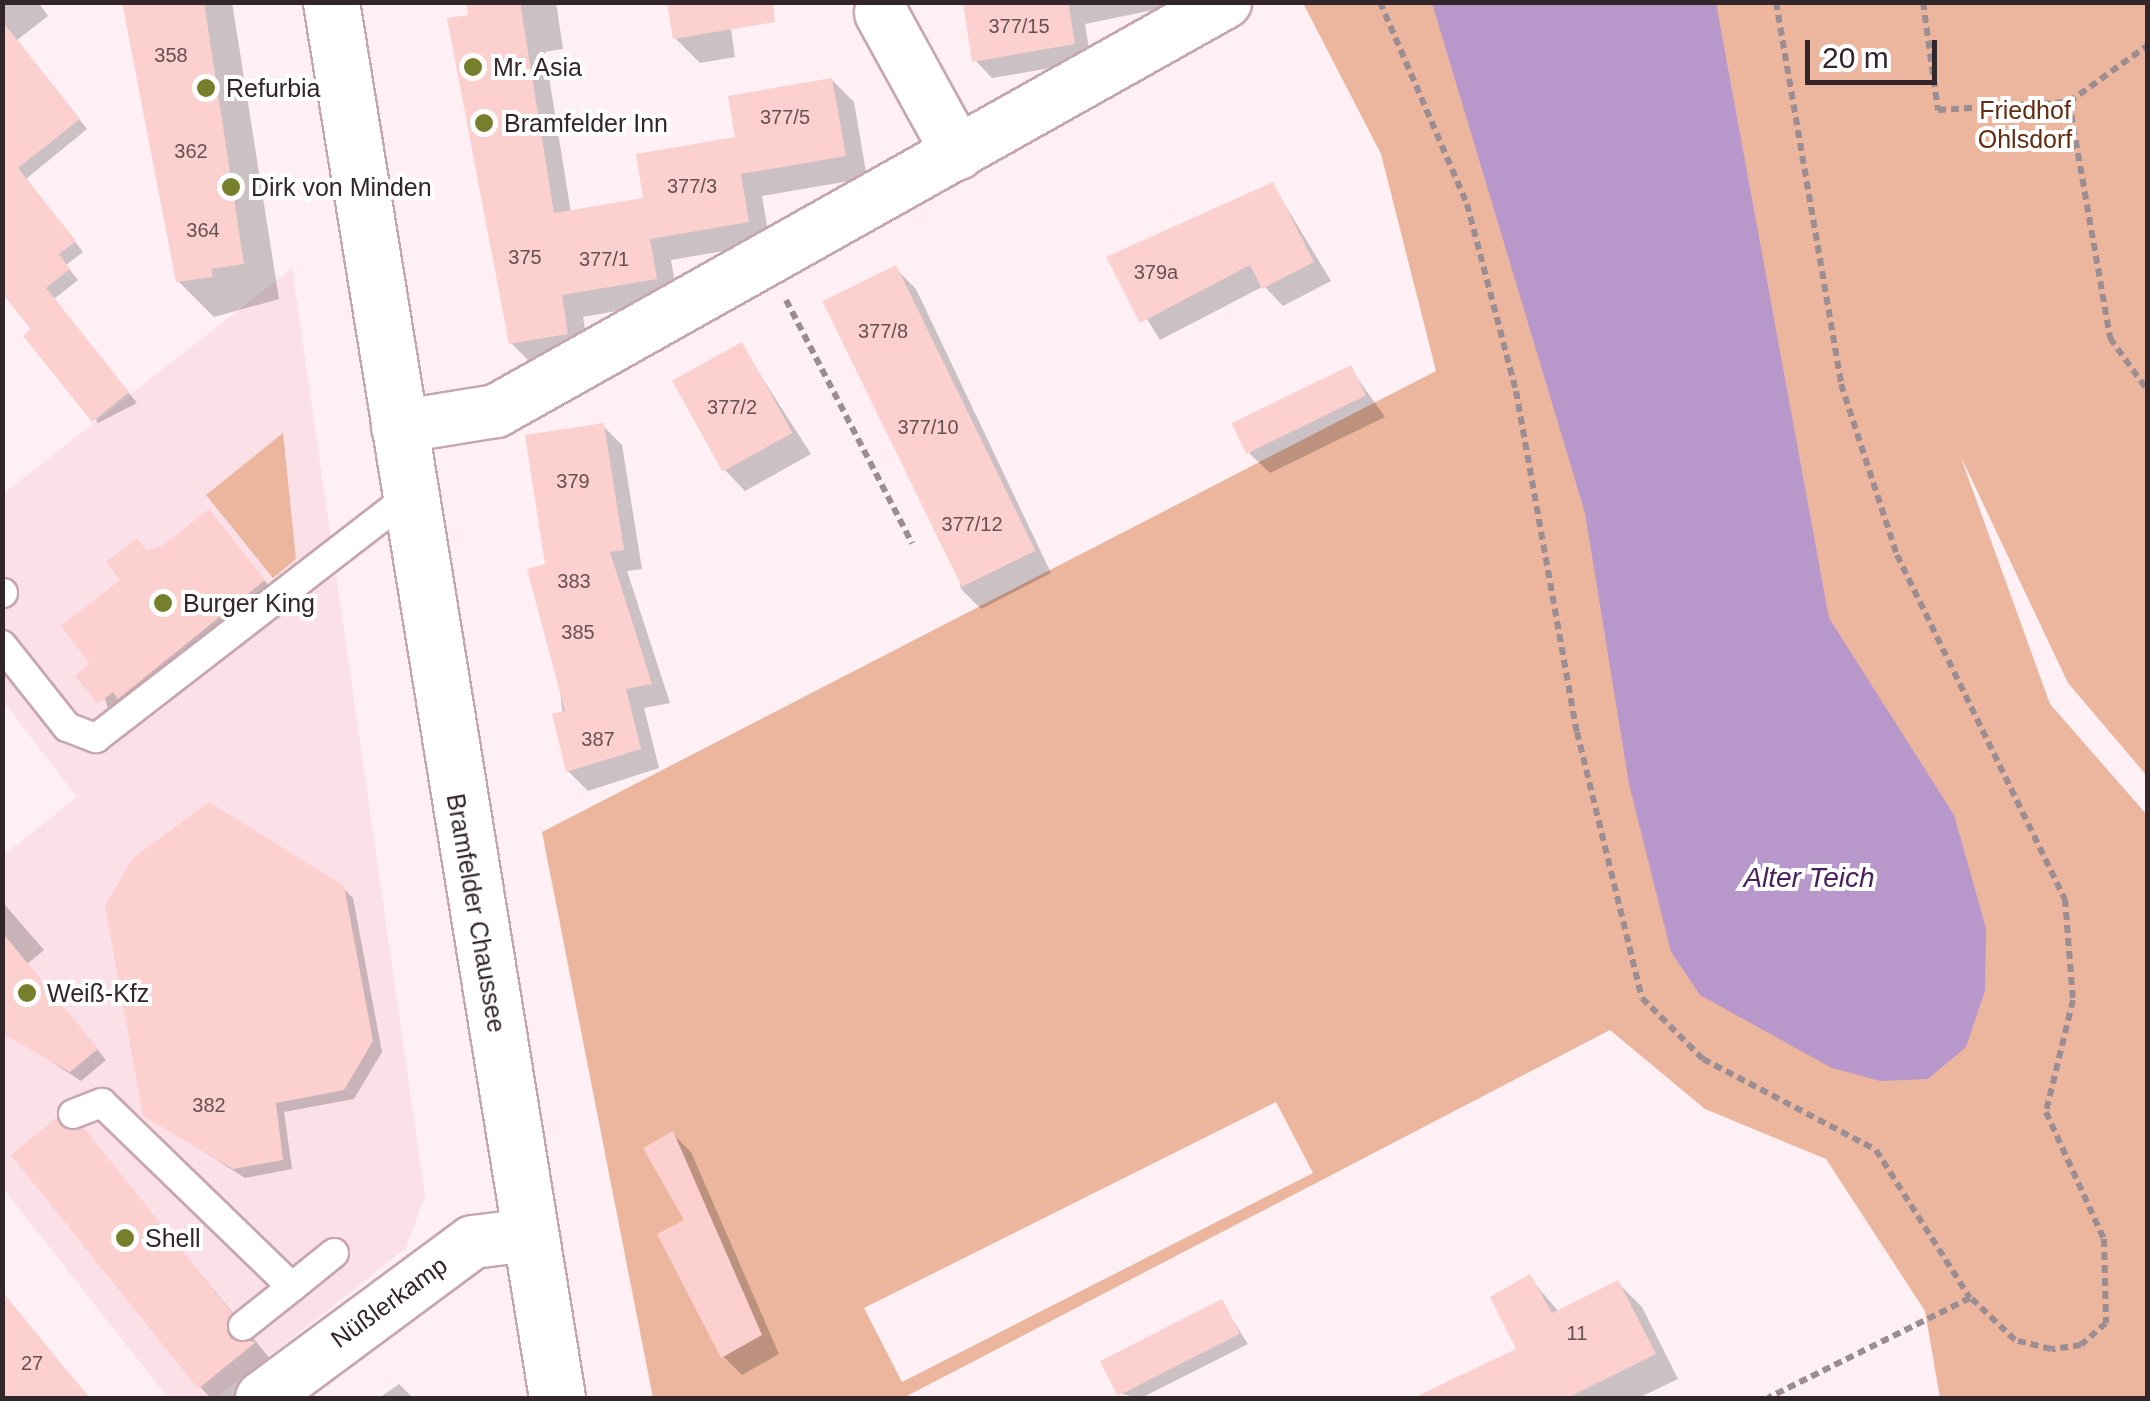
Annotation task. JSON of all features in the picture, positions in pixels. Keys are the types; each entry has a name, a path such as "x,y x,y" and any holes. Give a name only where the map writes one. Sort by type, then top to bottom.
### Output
{"main road":[{"name":"Bramfelder Chaussee","path":"331,2 557,1398"}],"street":[{"path":"398,427 496,411 1225,2"},
{"path":"882,14 958,153"},
{"name":"Nüßlerkamp","path":"262,1398 473,1242 530,1236"}],"lane":[{"path":"2,645 67,728 96,738 410,495"},
{"path":"73,1114 102,1103 292,1287"},
{"path":"243,1326 334,1252"}],"path":[{"path":"1380,2 1466,204 1511,372 1577,732 1642,998 1703,1059 1876,1150 1970,1298 2015,1340 2051,1350 2081,1345 2106,1323 2104,1239 2046,1112 2073,1000 2064,899 1897,555 1840,384 1776,2"},
{"path":"1922,2 1938,110 2068,102 2148,45"},
{"path":"2068,102 2110,338 2148,391"},
{"path":"765,261 912,543"},
{"path":"1768,1398 1970,1298"}],"shaded area":[{"path":"292,268 425,1196 406,1248 216,1398 168,1398 3,1188 3,856 77,797 3,701 3,494"}],"green space":[{"name":"Friedhof Ohlsdorf","path":"1303,3 2147,3 2147,776 2068,683 1960,455 2050,704 2147,815 2147,1398 1940,1398 1925,1311 1826,1159 1705,1109 1610,1030 903,1398 653,1398 542,832 1436,371 1381,154","holes":["1276,1102 1313,1173 902,1382 864,1308"]},
{"path":"283,433 296,559 273,578 206,495"}],"water":[{"name":"Alter Teich","path":"1432,3 1716,3 1829,618 1954,815 1986,928 1985,991 1966,1047 1928,1079 1880,1081 1832,1068 1700,995 1671,952 1629,784 1585,513"}],"building":[{"path":"122,2 204,2 244,264 211,269 213,277 176,282"},
{"path":"466,2 520,2 554,213 643,198 636,154 735,137 728,96 832,78 846,156 741,174 749,222 650,239 657,279 562,295 568,334 509,344 447,18 468,15"},
{"path":"667,2 773,2 775,22 673,39"},
{"path":"963,2 1068,2 1075,44 972,62"},
{"path":"2,21 80,119 18,168 76,241 59,254 70,269 46,288 129,392 92,422 23,336 31,329 2,293"},
{"path":"1273,182 1314,262 1262,289 1250,265 1140,323 1106,257"},
{"path":"896,265 1035,551 962,587 822,301"},
{"path":"742,342 792,433 722,472 672,381"},
{"path":"1351,365 1366,396 1246,454 1231,423"},
{"path":"604,423 624,550 610,552 652,684 626,689 641,749 566,772 552,714 565,711 527,569 545,564 525,435"},
{"name":"Burger King","path":"209,509 265,580 118,699 113,692 98,704 75,676 90,664 61,626 120,580 106,562 137,538 147,550 162,546"},
{"path":"209,802 344,886 373,1041 344,1090 276,1103 283,1160 233,1169 143,1116 105,906 132,859"},
{"name":"Weiß-Kfz","path":"2,932 98,1049 70,1072 2,1033"},
{"name":"Shell","path":"56,1118 69,1131 84,1128 232,1313 230,1338 256,1342 198,1389 11,1155"},
{"path":"673,1131 762,1335 721,1358 657,1234 684,1220 643,1148"},
{"path":"1530,1274 1552,1313 1618,1280 1656,1354 1567,1398 1413,1398 1516,1349 1490,1297"},
{"path":"2,1291 63,1366 90,1398 2,1398"},
{"path":"1222,1299 1240,1334 1118,1396 1100,1361"}],"place":[{"name":"Mr. Asia","path":"473,67"},
{"name":"Refurbia","path":"206,88"},
{"name":"Bramfelder Inn","path":"484,123"},
{"name":"Dirk von Minden","path":"231,187"},
{"name":"Burger King","path":"163,603"},
{"name":"Weiß-Kfz","path":"27,993"},
{"name":"Shell","path":"125,1238"}]}
